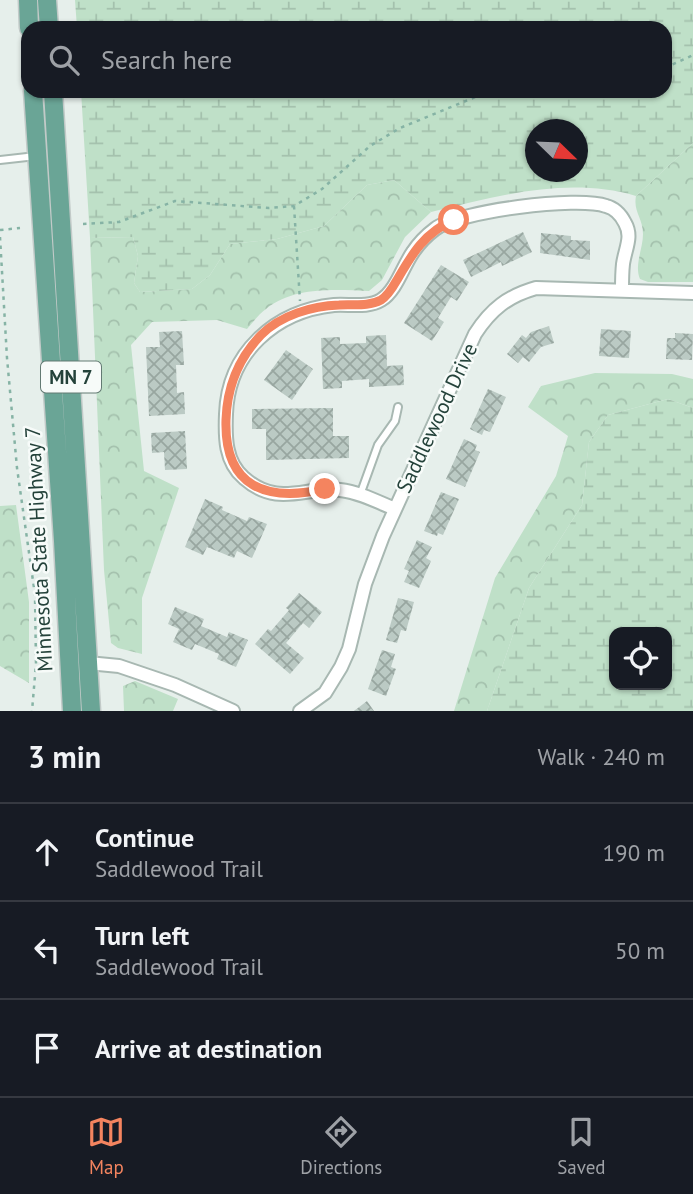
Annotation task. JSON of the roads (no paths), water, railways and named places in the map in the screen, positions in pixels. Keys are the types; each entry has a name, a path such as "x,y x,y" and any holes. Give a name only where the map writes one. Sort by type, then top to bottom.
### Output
{"main road":[{"path":"28,0 29,21"},
{"path":"47,0 48,21"},
{"name":"Minnesota State Highway 7","path":"34,98 72,711"},
{"name":"Minnesota State Highway 7","path":"53,98 91,711"}],"street":[{"path":"395,509 343,490 325,489 286,495 271,492 244,478 234,468 226,441 227,398 234,373 247,351 264,332 285,318 301,312 335,305 371,304 384,299 413,252 438,226 500,209 595,203 608,206 619,213 630,236 624,262 622,290"},
{"name":"Saddlewood Drive","path":"300,711 325,694 341,667 349,649 365,584 395,509 475,334 486,317 500,303 517,293 536,288 693,293"},
{"path":"88,663 119,666 175,685 233,711"}],"lane":[{"path":"0,160 38,156"},
{"path":"360,495 378,445 395,421 398,407"}]}
